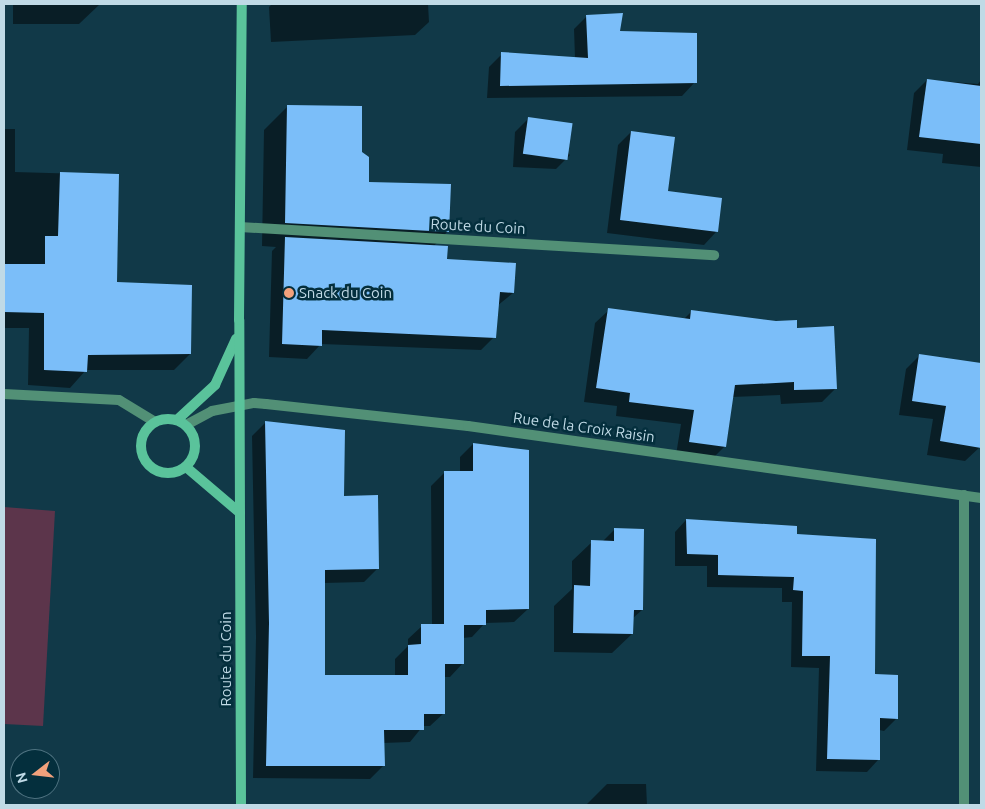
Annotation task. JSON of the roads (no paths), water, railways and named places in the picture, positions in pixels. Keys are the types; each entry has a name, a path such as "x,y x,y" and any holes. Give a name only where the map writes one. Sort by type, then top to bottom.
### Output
{"main road":[{"name":"Route du Coin","path":"241,805 240,227 242,4"},
{"name":"Route du Coin","path":"182,423 215,385 231,355 240,328"},
{"path":"155,422 182,423 196,444 194,455 186,467 174,473 161,473 145,462 141,443 146,429 155,422"},
{"path":"186,467 240,513"}],"street":[{"name":"Route du Coin","path":"240,227 714,255"},
{"path":"4,394 119,400 155,422"},
{"name":"Rue de la Croix Raisin","path":"182,423 212,411 240,405 266,404 468,426 981,498"},
{"path":"964,496 964,805"}],"place":[{"name":"Snack du Coin","path":"289,293"}]}
